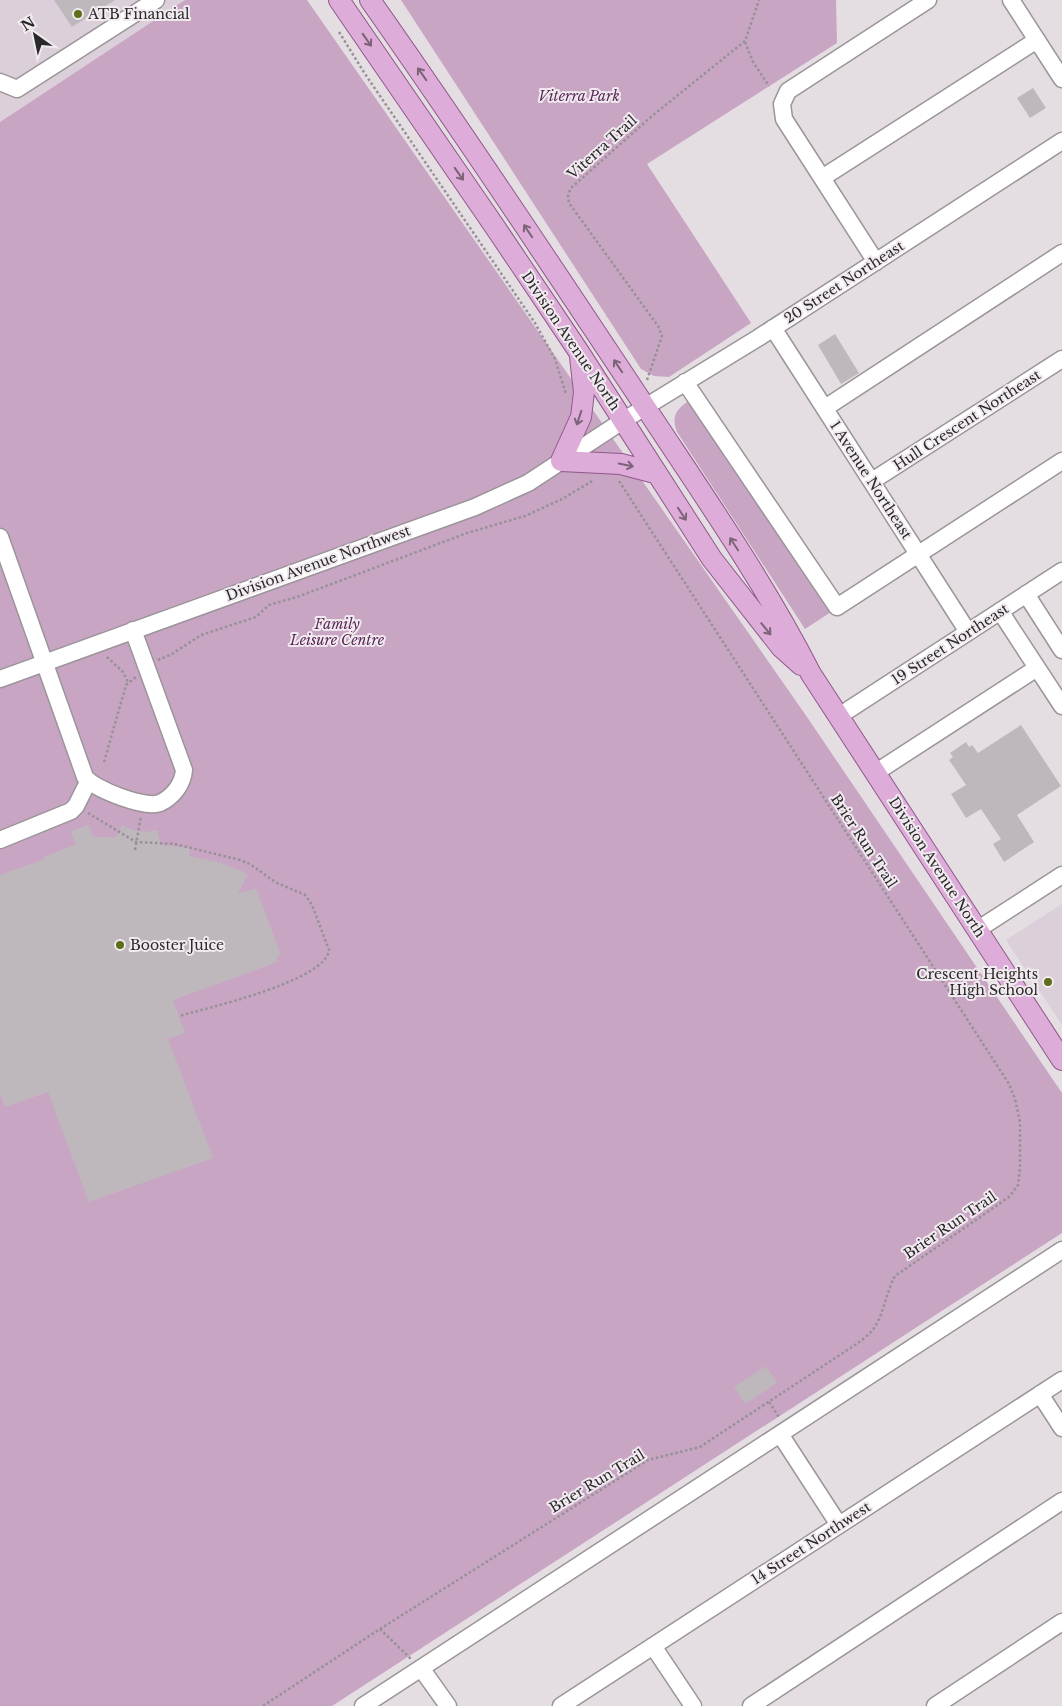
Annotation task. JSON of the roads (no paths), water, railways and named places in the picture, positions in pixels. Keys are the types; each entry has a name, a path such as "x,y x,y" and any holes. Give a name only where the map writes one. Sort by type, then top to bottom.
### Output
{"main road":[{"name":"Division Avenue North","path":"339,0 579,352 712,559 781,647 812,674"},
{"name":"Division Avenue North","path":"370,0 450,114 645,407 761,585 812,674 875,773 1062,1060"},
{"path":"579,352 584,392 581,417 561,461 621,464 656,473"}],"street":[{"path":"0,82 17,89 156,0"},
{"path":"876,262 784,118 782,104 788,91 928,0"},
{"path":"1011,0 1062,78"},
{"path":"822,178 1037,40"},
{"name":"20 Street Northeast","path":"624,420 773,328 1062,141"},
{"path":"825,408 1062,253"},
{"name":"1 Avenue Northeast","path":"773,328 968,632"},
{"name":"Hull Crescent Northeast","path":"872,481 1062,359"},
{"path":"685,382 838,607 1062,461"},
{"name":"Division Avenue Northwest","path":"0,679 475,507 528,483 624,420"},
{"path":"0,537 78,761 88,782 118,796 158,804 172,794 179,786 184,770 133,630"},
{"name":"19 Street Northeast","path":"839,716 1062,571"},
{"path":"1026,594 1062,650"},
{"path":"1000,611 1062,706"},
{"path":"875,773 1037,668"},
{"path":"0,840 71,811 76,806 88,782"},
{"path":"977,930 1062,875"},
{"path":"363,1706 1062,1250"},
{"name":"14 Street Northwest","path":"566,1705 653,1646 1062,1380"},
{"path":"1040,1394 1062,1428"},
{"path":"783,1432 839,1525"},
{"path":"751,1706 1062,1501"},
{"path":"945,1703 1062,1622"},
{"path":"653,1646 693,1706"},
{"path":"420,1668 448,1706"}],"place":[{"name":"ATB Financial","path":"78,14"},
{"name":"Booster Juice","path":"120,945"},
{"name":"Crescent Heights High School","path":"1048,982"}],"park label":[{"name":"Viterra Park","path":"579,96"},
{"name":"Family Leisure Centre","path":"337,632"}]}
